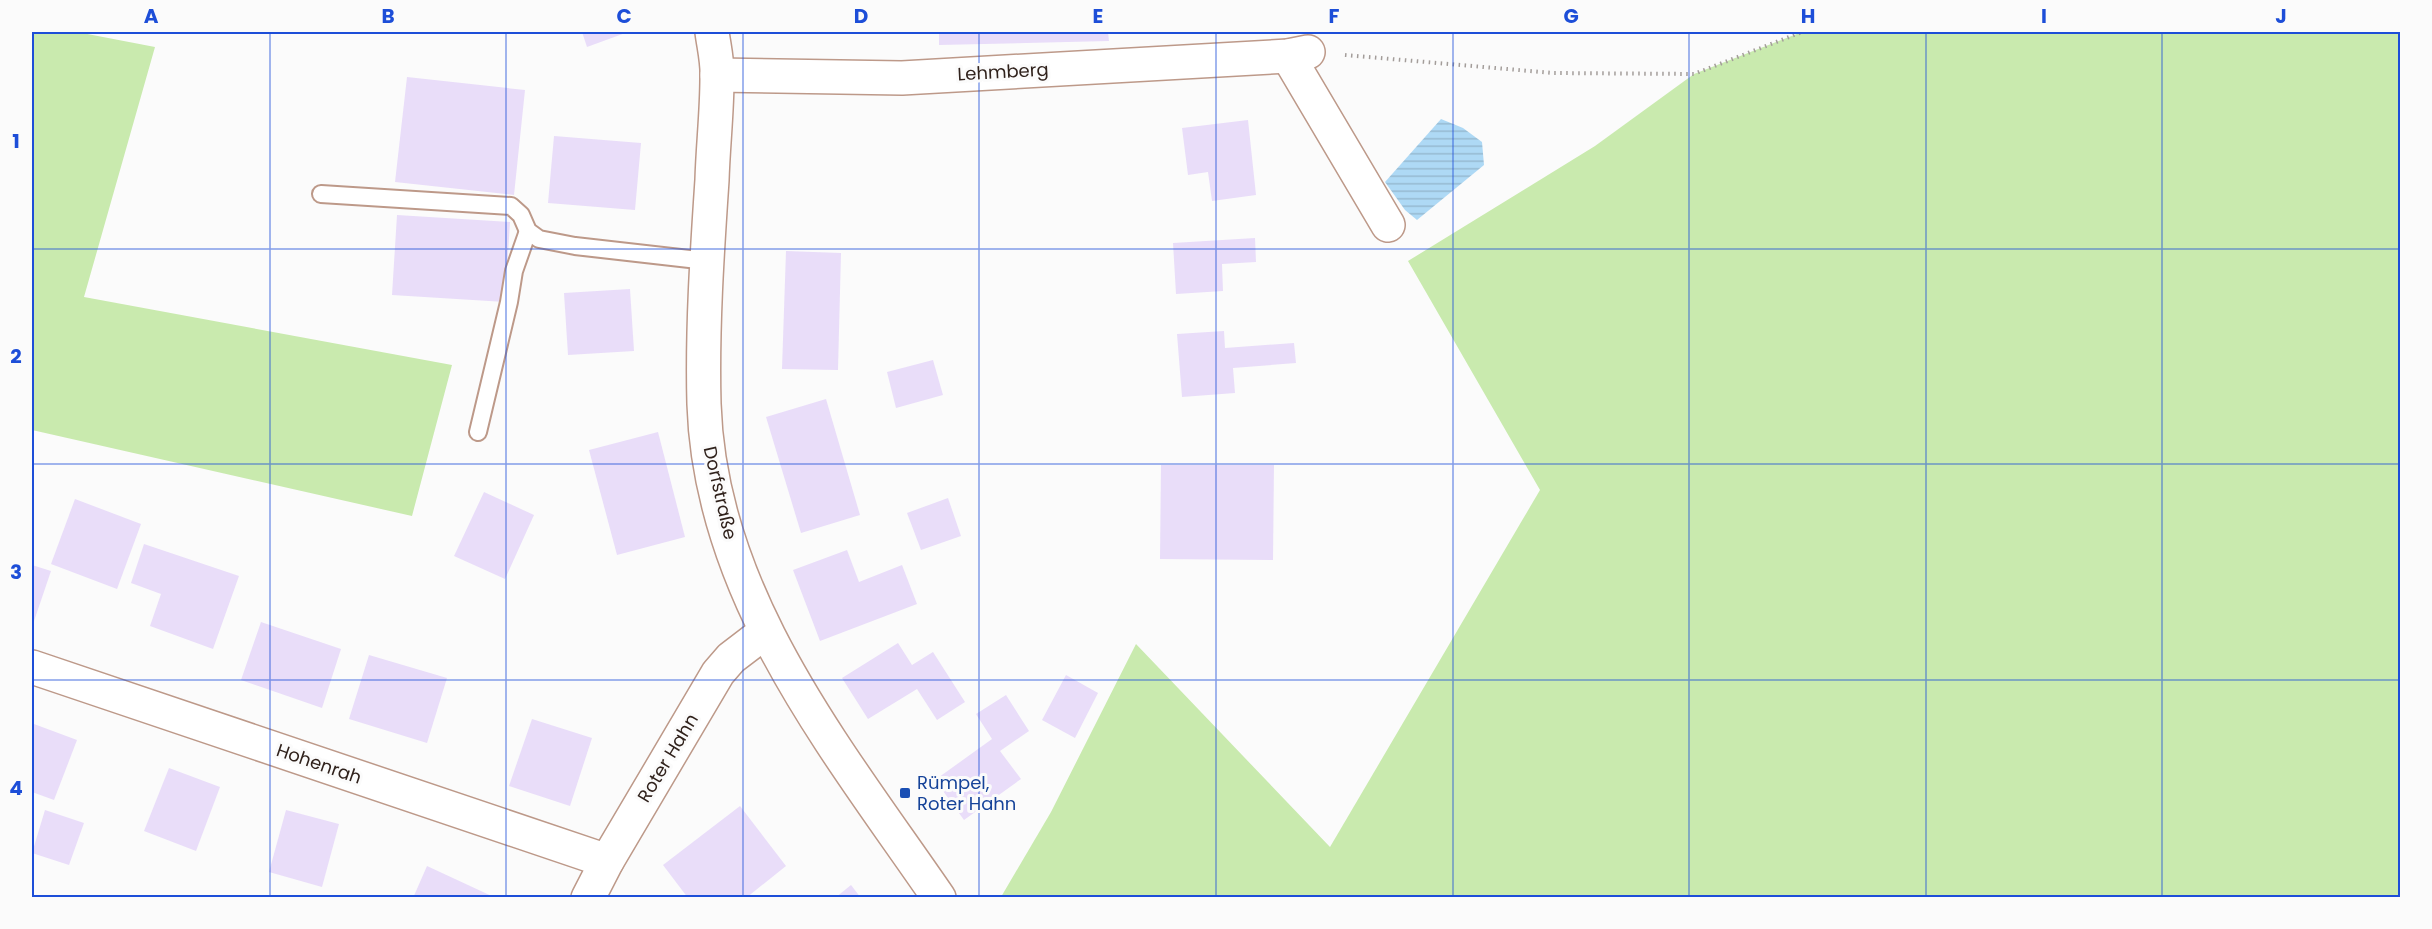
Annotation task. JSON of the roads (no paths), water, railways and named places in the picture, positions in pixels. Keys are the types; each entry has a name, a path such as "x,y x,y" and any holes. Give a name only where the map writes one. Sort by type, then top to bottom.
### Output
{"street":[{"name":"Dorfstraße","path":"712,32 717,75 707,261 704,405 710,467 726,528 765,632 809,708 939,897"},
{"name":"Lehmberg","path":"717,75 902,78 1298,54 1388,225"},
{"name":"Roter Hahn","path":"588,897 718,673 731,658 765,632"},
{"name":"Hohenrah","path":"32,667 607,861"}],"lane":[{"path":"321,194 511,206 521,214 528,231 539,239 575,246 707,261"},
{"path":"477,432 509,302 514,271 528,231"}],"water":[{"path":"1441,119 1463,128 1482,142 1484,165 1417,220 1405,210 1385,182"}],"place":[{"name":"Rümpel, Roter Hahn","path":"905,793"}]}
